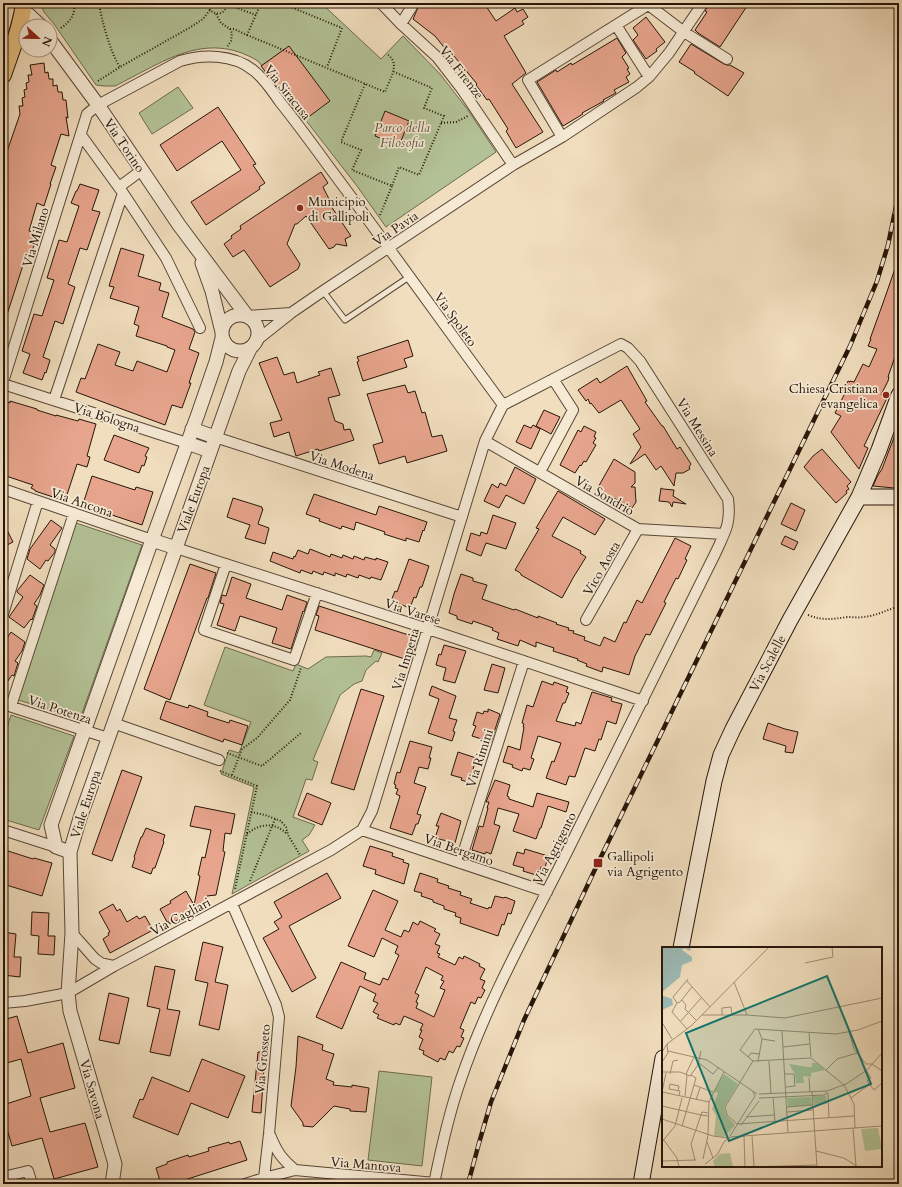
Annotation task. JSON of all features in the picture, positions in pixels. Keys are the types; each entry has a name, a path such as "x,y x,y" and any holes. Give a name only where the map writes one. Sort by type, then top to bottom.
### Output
{"main road":[{"path":"3,74 23,8"},
{"name":"Via Scalelle","path":"681,947 714,782 722,755 733,729 859,497 879,450 899,395"},
{"path":"859,497 899,497"},
{"path":"641,1184 662,1064"}],"street":[{"name":"Via Firenze","path":"381,3 401,24 437,57 461,88 513,166"},
{"path":"401,24 414,3"},
{"name":"Via Pavia","path":"254,344 291,313 323,291 513,166 562,137 637,87 649,77 669,53 702,3"},
{"path":"562,137 528,80 647,4 684,32 727,59"},
{"path":"23,8 32,18"},
{"path":"616,25 649,77"},
{"name":"Via Torino","path":"58,51 98,105 199,252 247,316"},
{"name":"Via Siracusa","path":"98,105 169,66 190,58 211,56 232,59 246,65 262,78 389,247"},
{"name":"Via Milano","path":"3,383 87,114 98,105"},
{"path":"81,135 121,190 166,258 200,328"},
{"path":"54,400 121,190 142,170"},
{"name":"Via Spoleto","path":"389,247 409,277 503,405"},
{"name":"Via Torino","path":"199,252 212,291 222,335"},
{"path":"247,316 291,313"},
{"path":"241,314 247,316 252,319 258,328 259,334 254,344 244,351 239,352 233,350 224,343 222,335 223,326 226,321 236,315 241,314"},
{"name":"Viale Europa","path":"222,335 216,362 51,825 56,847 70,852 80,818 113,723 238,371 254,344"},
{"name":"Via Messina","path":"553,379 621,344 628,348 640,361 728,499 729,513 724,534"},
{"path":"503,405 553,379 572,410 540,472"},
{"name":"Via Bologna","path":"3,383 210,451"},
{"name":"Via Imperia","path":"362,830 372,811 485,440 503,405"},
{"path":"192,429 215,437"},
{"name":"Via Modena","path":"215,437 462,517"},
{"name":"Via Sondrio","path":"485,440 638,529 724,534"},
{"name":"Via Ancona","path":"3,489 152,540"},
{"path":"3,614 38,501"},
{"path":"7,705 74,513"},
{"name":"Vico Aosta","path":"586,620 638,529"},
{"name":"Via Agrigento","path":"435,1184 443,1144 460,1080 516,950 547,892 643,701 724,534"},
{"path":"152,540 176,548"},
{"name":"Via Varese","path":"176,548 428,629 643,701"},
{"path":"226,564 204,630 294,660 317,594"},
{"name":"Via Rimini","path":"460,863 524,661"},
{"name":"Via Potenza","path":"7,705 108,738"},
{"path":"113,723 219,760"},
{"path":"3,830 56,847"},
{"name":"Via Bergamo","path":"362,830 547,892"},
{"name":"Via Cagliari","path":"3,1003 26,1001 68,993 114,966 305,865 362,830"},
{"name":"Via Savona","path":"70,852 72,933 68,993 70,1011 116,1164 112,1184"},
{"name":"Via Grosseto","path":"232,904 276,1005 279,1017 264,1178"},
{"path":"72,933 95,959 101,963 114,966"},
{"path":"269,1134 276,1150 285,1162 295,1170"},
{"name":"Via Mantova","path":"246,1184 295,1170 435,1184"},
{"path":"3,1177 28,1171 32,1184"}],"lane":[{"path":"323,291 345,320 409,277"}],"path":[{"path":"61,28 71,20 74,14 74,3"},
{"path":"99,3 100,12 120,67"},
{"path":"98,81 203,20 210,10 209,3"},
{"path":"247,35 261,3"},
{"path":"281,3 342,28 327,67"},
{"path":"216,14 224,12 227,4 256,15"},
{"path":"210,10 216,14 221,23 230,29 234,29 385,92 394,72 395,65 394,60 388,55"},
{"path":"227,47 232,37 230,29"},
{"path":"380,215 399,167 419,175 444,116 424,108 432,88 394,72"},
{"path":"365,84 341,142 360,150 352,170 392,186"},
{"path":"441,123 460,121 476,111"},
{"path":"798,607 808,615 818,619 828,620 874,615 899,606"},
{"path":"232,904 257,786 232,776 242,749 257,738 290,700 302,666"},
{"path":"227,753 262,766 301,733"},
{"path":"251,812 281,821 286,827 288,835"},
{"path":"252,893 248,886 275,819"},
{"path":"247,834 252,829 265,825 272,825 283,830 288,835 305,865"}],"green space":[{"name":"Parco della Filosofia","path":"40,3 321,3 381,59 403,36 440,74 468,110 496,152 386,227 357,186 258,61 239,52 220,48 202,49 184,53 167,60 115,86 96,85 58,30 58,18 49,18 44,12"},
{"path":"178,87 193,108 152,134 139,113"},
{"path":"73,522 142,545 80,719 15,699"},
{"path":"225,647 293,671 296,664 308,669 326,657 371,657 374,650 382,653 378,662 376,661 366,670 362,681 354,684 340,695 313,760 318,762 312,780 306,779 293,817 315,825 309,835 302,840 309,851 232,894 254,787 221,774 229,750 239,753 251,722 204,705"},
{"path":"11,715 74,736 39,830 3,819 3,740"},
{"path":"379,1071 432,1077 422,1166 368,1160"}],"building":[{"path":"420,3 484,3 496,21 515,8 517,12 523,9 528,17 522,21 524,24 504,36 526,73 512,84 543,132 516,148 506,131 508,129 489,99 487,100 476,85 477,84 449,50 447,51 435,36 413,19"},
{"path":"709,3 749,3 720,47 695,30 707,12 705,11"},
{"path":"646,17 665,42 656,49 657,51 646,59 633,40 638,35 633,28"},
{"path":"617,38 626,53 622,57 629,68 627,69 630,74 626,77 629,82 614,90 616,93 603,100 604,101 582,113 583,114 563,126 537,82 556,70 557,72 571,63 572,65"},
{"path":"691,44 724,64 730,65 744,73 728,96 679,62"},
{"path":"289,46 330,101 303,121 261,66"},
{"path":"44,63 45,73 48,72 49,79 53,79 53,86 57,85 58,92 62,92 63,100 66,100 68,118 66,117 69,136 61,134 51,165 56,167 44,206 37,203 29,231 38,234 29,260 25,259 5,321 3,320 3,163 20,114 19,106 23,106 22,98 25,97 24,90 27,89 26,83 29,82 28,75 32,75 30,65"},
{"path":"218,107 256,164 253,165 265,183 259,187 260,189 206,225 191,202 241,170 222,141 177,171 160,145"},
{"path":"385,111 409,121 399,146 375,136"},
{"name":"Municipio di Gallipoli","path":"321,172 328,183 323,187 329,199 327,200 351,236 345,239 347,246 336,244 334,247 329,249 306,216 295,224 287,244 300,264 298,269 270,287 244,250 233,257 224,244 232,238 231,236 241,229 240,226"},
{"path":"80,184 99,190 92,210 100,212 87,250 80,248 68,284 75,287 63,324 55,321 43,357 50,360 42,380 23,373 30,354 22,351 34,314 42,316 54,280 47,278 59,240 67,242 79,206 71,203"},
{"path":"121,248 144,255 138,276 161,283 159,290 169,293 162,317 193,329 195,332 189,349 199,353 189,383 191,383 182,408 172,405 165,425 76,392 81,378 85,379 98,344 120,352 115,365 133,371 137,361 167,372 175,350 136,336 139,326 134,324 139,307 110,298 114,287 109,286"},
{"path":"897,263 899,263 899,345 888,381 881,395 887,398 864,446 868,448 859,469 831,432 841,416 835,413 844,395 842,392 848,381 854,382 863,364 869,367 877,349 868,346"},
{"path":"408,340 413,356 404,359 407,367 363,381 357,362 359,361 357,357"},
{"path":"277,357 284,375 294,372 297,383 320,375 318,372 331,368 340,395 328,398 335,421 343,424 344,430 350,429 354,440 319,451 318,449 296,456 289,432 274,437 270,423 282,420 259,363"},
{"path":"627,366 647,401 645,402 663,426 677,449 680,447 691,464 689,467 690,469 683,473 676,473 674,486 661,466 656,470 645,454 630,464 641,447 633,434 640,429 621,400 599,413 591,403 590,404 588,399 586,401 578,390 597,378 600,383"},
{"path":"405,385 408,393 415,391 422,413 425,412 432,437 442,435 447,451 407,463 405,456 379,464 373,445 383,442 367,394"},
{"path":"10,401 56,416 78,421 79,419 96,424 87,456 90,457 87,467 77,464 65,501 35,491 31,488 33,485 3,475 3,416 7,402 10,403"},
{"path":"544,410 560,417 551,434 536,426"},
{"path":"524,425 531,428 533,425 540,429 531,449 516,442"},
{"path":"584,426 596,432 594,437 596,438 593,443 596,445 586,462 584,461 581,466 580,465 575,473 560,465 578,430 581,432"},
{"path":"898,427 899,485 895,485 894,488 873,486 882,469"},
{"path":"114,435 149,448 145,456 147,457 144,466 142,465 139,473 104,460"},
{"path":"822,449 851,482 847,486 849,489 846,491 847,493 836,503 804,467 813,456"},
{"path":"614,459 635,472 635,483 631,487 635,487 636,502 632,508 612,497 611,499 596,491"},
{"path":"515,467 536,479 524,504 506,495 499,508 484,501 492,484 498,488 500,483 506,486"},
{"path":"92,476 135,490 136,487 153,492 142,525 83,504"},
{"path":"661,488 674,490 673,496 686,504 673,502 672,507 669,502 659,501"},
{"path":"558,491 605,519 595,535 563,517 552,536 581,551 580,553 586,557 562,598 521,575 515,570 539,529 536,528"},
{"path":"314,494 376,515 379,506 427,522 419,542 406,538 406,541 384,534 385,532 356,522 354,530 342,526 341,529 319,521 320,519 306,514"},
{"path":"233,498 262,507 263,509 258,524 269,528 265,544 245,538 250,525 227,517"},
{"path":"791,503 805,510 796,531 781,524"},
{"path":"493,515 516,523 506,549 486,543 481,556 466,550 471,533 480,536 481,532 487,534"},
{"path":"51,520 62,528 50,545 55,549 55,552 48,561 46,560 40,569 27,559 30,549"},
{"path":"3,522 13,542 3,547"},
{"path":"785,536 798,542 794,550 781,544"},
{"path":"675,538 691,546 685,559 687,560 678,579 676,578 664,602 666,603 650,635 646,634 635,656 629,675 603,667 602,672 586,666 587,664 577,660 578,659 553,651 554,648 536,642 536,647 520,640 518,646 497,639 499,633 492,630 493,628 473,621 472,624 457,619 457,616 449,613 461,574 473,578 473,581 487,585 482,599 557,623 556,624 569,628 568,630 574,631 573,633 585,637 584,640 600,646 604,637 615,642 624,622 626,623 637,600 642,603"},
{"path":"310,549 330,557 331,554 342,558 343,555 353,559 354,556 364,560 365,557 376,560 376,558 388,562 381,580 371,577 370,579 359,575 358,578 347,574 346,577 335,573 335,576 324,572 323,575 313,571 312,574 301,570 300,573 270,561 273,552 293,559 298,550 308,554"},
{"path":"409,559 429,566 422,587 420,587 416,598 414,597 410,608 391,601 395,591 397,592"},
{"path":"190,564 216,573 170,700 144,689"},
{"path":"30,575 44,585 34,604 37,606 32,620 31,619 24,628 9,617 23,597 17,591"},
{"path":"232,577 251,584 246,598 282,610 287,595 307,602 291,649 272,643 277,628 240,616 235,631 217,625 224,604 220,603 222,595 226,596"},
{"path":"319,606 418,638 411,661 315,630 319,616 316,615"},
{"path":"11,632 25,642 22,651 15,661 18,663 14,676 12,675 3,688 3,636 7,638"},
{"path":"444,645 466,651 455,683 443,680 446,668 436,665 439,654 441,655"},
{"path":"492,664 505,668 498,693 484,690"},
{"path":"542,681 553,685 554,682 568,687 566,692 569,693 565,703 563,703 556,721 575,726 576,722 581,724 592,692 612,698 611,701 622,704 616,724 607,721 601,740 599,739 595,751 585,748 575,777 569,776 566,785 546,778 561,743 538,736 531,758 534,759 530,770 523,768 522,771 512,767 513,765 503,762 508,746 520,750 524,727 524,724 522,723 527,705 533,707"},
{"path":"432,686 456,696 449,718 457,720 453,731 455,732 452,741 428,733 439,699 429,695"},
{"path":"361,689 384,696 354,790 331,783"},
{"path":"166,701 188,708 189,705 208,712 207,716 229,723 230,720 248,726 242,745 224,739 223,742 160,719"},
{"path":"488,709 500,714 491,742 472,736 476,726 473,725 477,712 483,714 484,711 488,712"},
{"path":"768,723 798,732 793,753 785,752 786,746 763,739"},
{"path":"410,741 432,747 428,769 419,767 414,783 426,787 417,814 421,815 412,835 390,828 400,796 396,794 398,789 395,788 396,785 394,784 397,772 400,773"},
{"path":"458,752 476,758 473,769 475,770 471,783 461,780 462,778 451,775"},
{"path":"122,770 142,777 112,861 92,854"},
{"path":"495,780 510,785 507,796 509,799 533,807 537,793 569,802 566,812 548,806 536,839 513,831 519,814 498,808 494,824 500,826 491,854 486,852 485,854 472,850 479,826 483,827 489,802 486,802"},
{"path":"307,793 331,803 322,825 298,815"},
{"path":"195,806 235,814 231,834 225,833 223,851 225,852 216,895 207,896 209,904 170,924 167,922 160,909 171,903 170,901 186,891 194,905 202,857 205,858 211,830 190,826"},
{"path":"441,813 461,821 455,843 435,838 439,826 436,826"},
{"path":"146,828 165,835 155,868 153,868 151,874 132,867 141,837"},
{"path":"370,846 393,853 392,856 404,860 403,862 409,864 404,884 375,874 376,870 363,866"},
{"path":"525,849 548,856 545,868 541,867 540,871 538,870 536,875 523,871 524,868 513,865 517,852 524,854"},
{"path":"5,850 33,859 52,863 42,896 3,884 3,855"},
{"path":"327,873 341,898 289,926 316,978 292,992 263,938 279,929 274,922 282,917 274,902"},
{"path":"420,873 438,879 437,882 449,886 448,888 461,892 460,895 472,899 470,903 488,909 489,907 491,908 495,896 505,897 515,901 511,914 508,913 498,936 460,923 461,918 455,916 456,913 444,909 444,906 421,896 422,893 414,891"},
{"path":"373,890 398,901 385,930 401,937 404,930 409,932 413,922 418,925 420,921 436,929 434,931 440,934 435,944 440,946 437,953 440,954 438,957 455,965 459,957 463,959 464,956 480,964 479,966 485,969 480,979 485,981 482,988 485,990 481,998 478,997 475,1004 471,1002 460,1028 464,1030 461,1037 464,1038 460,1047 457,1046 453,1053 449,1051 445,1060 440,1058 438,1062 423,1054 424,1051 419,1049 423,1039 419,1037 423,1024 404,1016 400,1025 395,1023 394,1025 377,1018 379,1015 373,1012 378,1003 373,1001 376,994 360,986 342,1029 316,1017 341,962 366,973 364,979 380,985 383,978 388,980 399,955 395,953 398,946 382,938 374,957 348,946","holes":["426,967 443,976 441,980 444,981 440,988 445,990 434,1017 416,1008 418,1003 416,1002 419,995 415,993"]},
{"path":"113,904 117,911 120,909 127,922 137,916 139,919 145,916 153,930 110,953 103,939 109,935 108,933 110,932 99,912"},
{"path":"32,912 49,913 48,936 55,936 54,955 38,954 39,936 31,935"},
{"path":"3,932 16,934 14,957 21,957 20,977 3,975 5,956 3,956"},
{"path":"203,942 223,947 215,982 228,985 219,1030 199,1025 208,983 195,980"},
{"path":"155,966 175,970 167,1009 180,1011 170,1056 150,1052 160,1009 147,1006"},
{"path":"109,993 129,998 119,1044 99,1040"},
{"path":"17,1016 28,1053 63,1043 75,1088 40,1098 50,1132 85,1123 98,1167 54,1179 42,1138 12,1146 3,1115 3,1105 31,1096 21,1059 3,1064 3,1020"},
{"path":"298,1036 323,1045 322,1050 334,1054 326,1079 334,1082 333,1085 352,1087 352,1085 369,1088 366,1112 350,1111 350,1109 334,1106 313,1127 303,1126 303,1123 291,1106"},
{"path":"258,1052 265,1052 261,1113 252,1112"},
{"path":"202,1059 245,1076 228,1118 191,1103 178,1135 133,1117 140,1099 143,1100 152,1077 189,1092"},
{"path":"240,1141 247,1160 172,1184 161,1184 156,1168 167,1164 167,1162 188,1155 189,1157 209,1151 208,1148 229,1142 230,1144"}],"railway":[{"path":"468,1184 491,1102 524,1020 598,863 850,346 877,281 888,245 899,192"}],"place":[{"name":"Municipio di Gallipoli","path":"300,208"},
{"name":"Chiesa Cristiana evangelica","path":"886,395"},
{"name":"Gallipoli via Agrigento","path":"598,863"}]}
